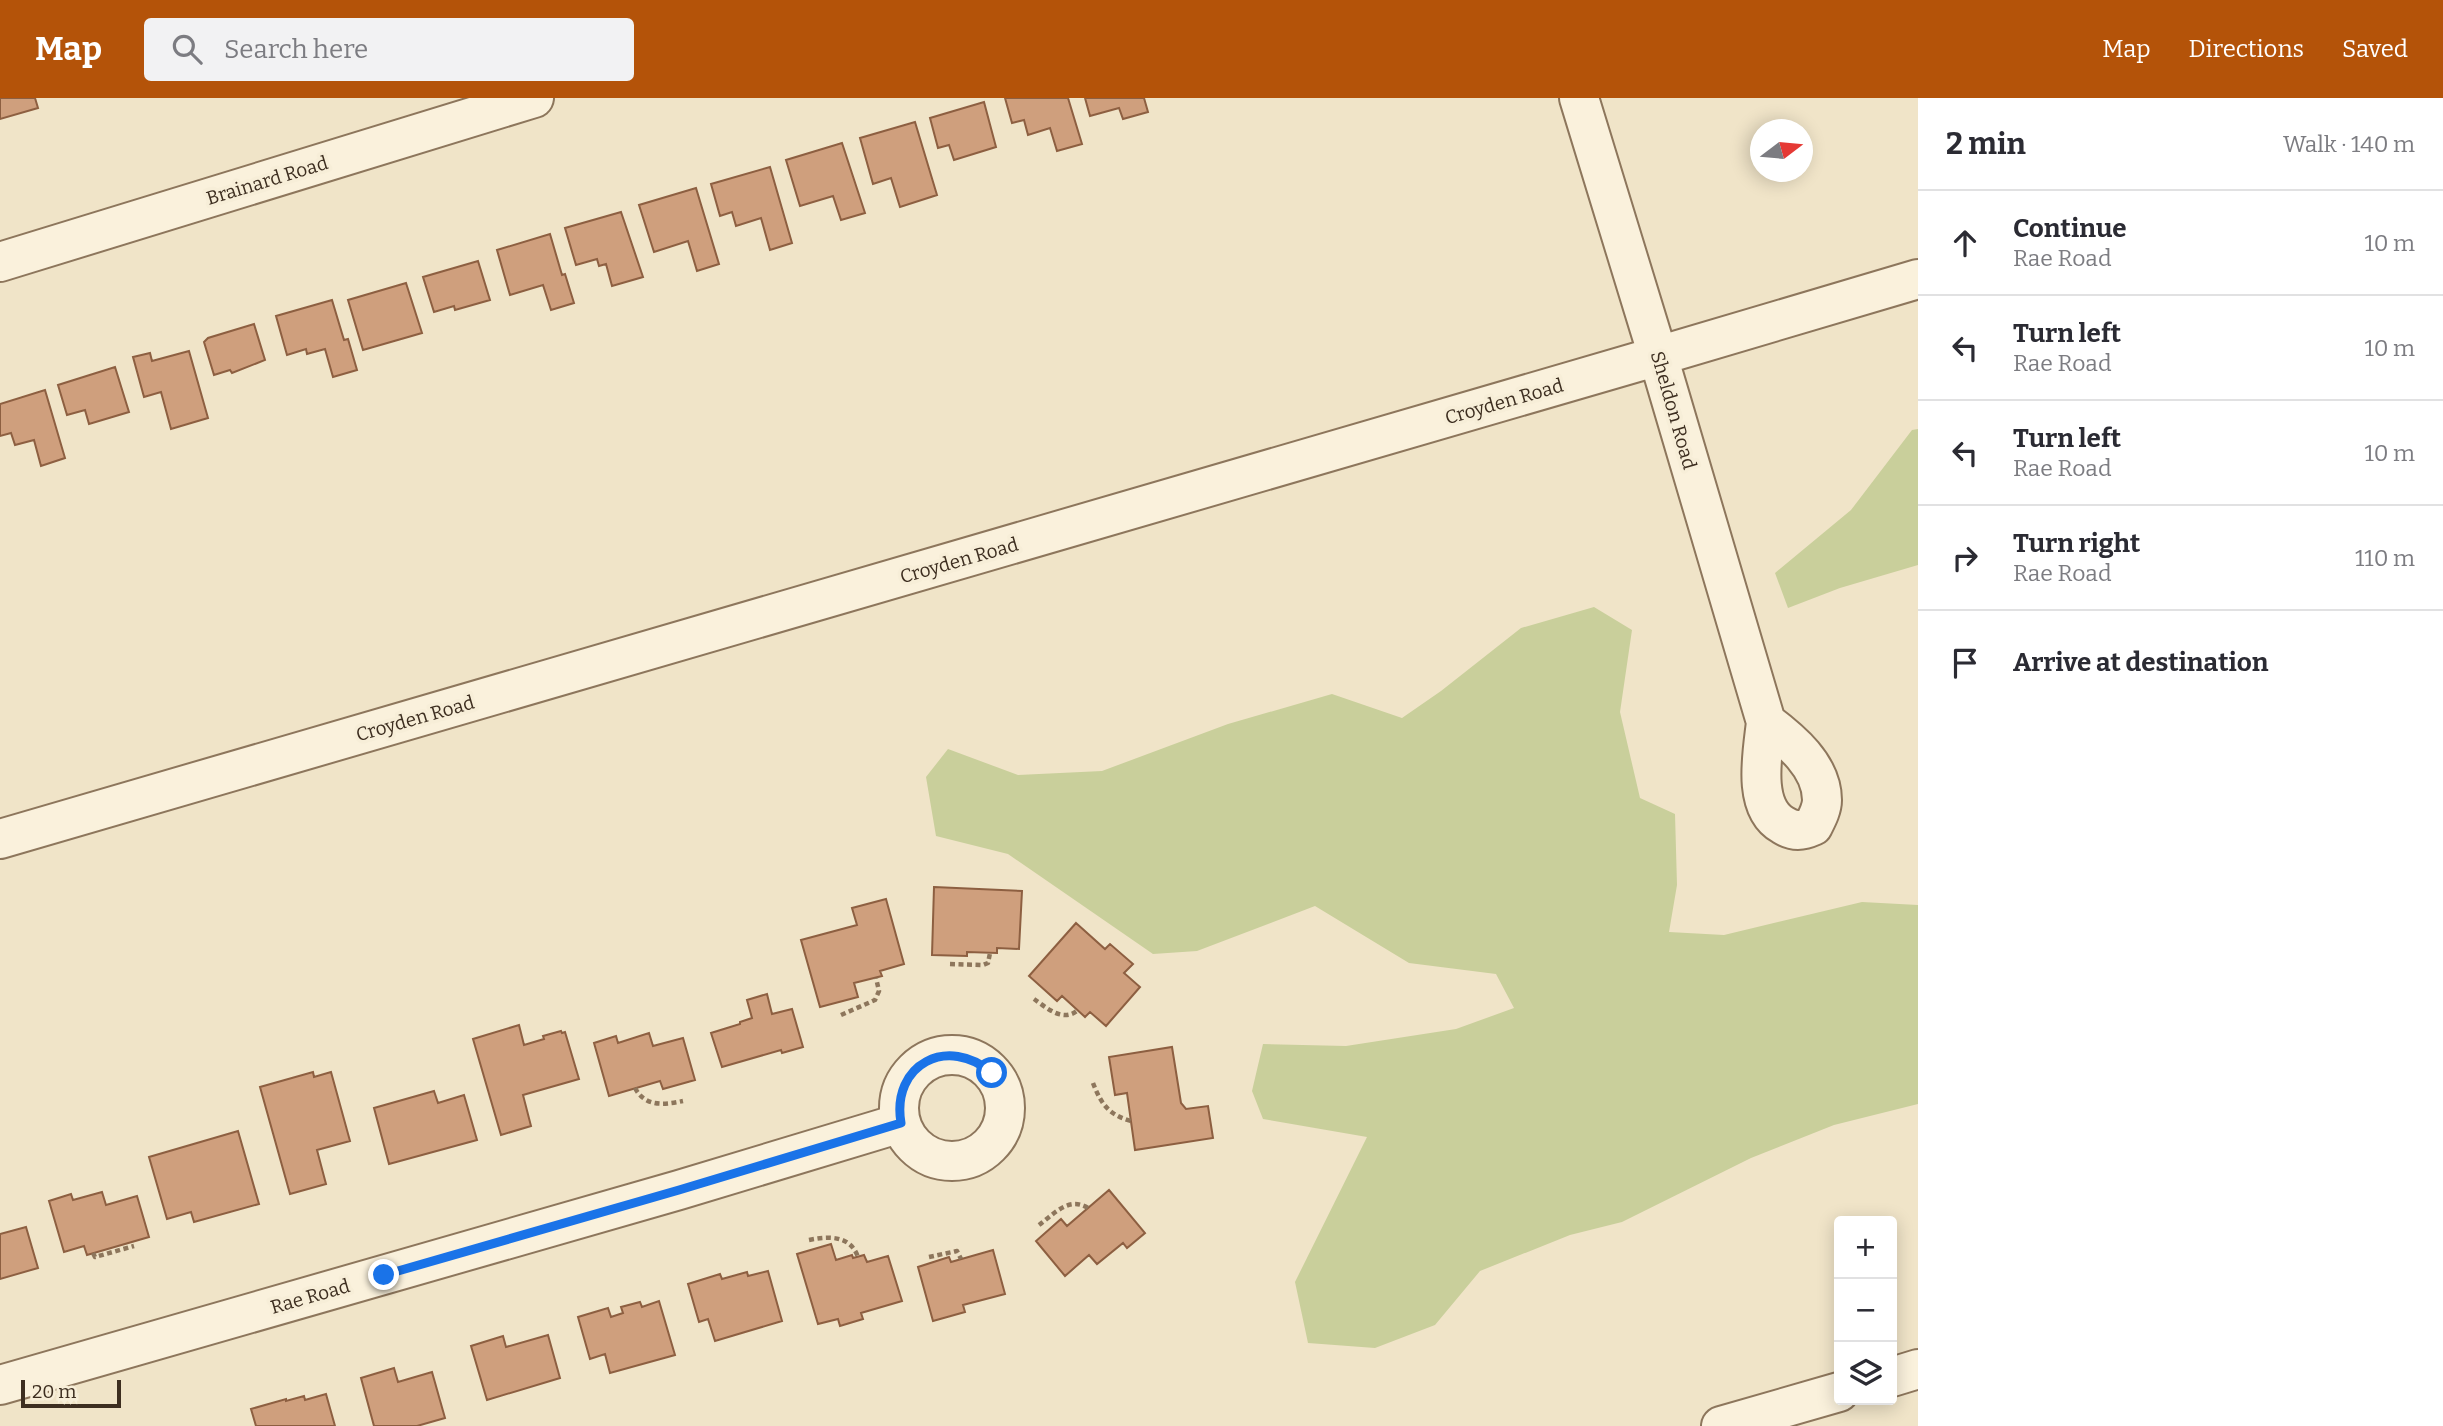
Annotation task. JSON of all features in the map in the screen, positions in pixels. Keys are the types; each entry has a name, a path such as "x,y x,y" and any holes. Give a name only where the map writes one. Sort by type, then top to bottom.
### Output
{"street":[{"name":"Brainard Road","path":"0,262 534,98"},
{"name":"Sheldon Road","path":"1579,98 1766,722"},
{"name":"Croyden Road","path":"0,839 1918,278"},
{"name":"Rae Road","path":"0,1385 667,1194 901,1123"},
{"path":"1897,1375 1918,1369"},
{"path":"1721,1426 1834,1393"}],"path":[{"path":"950,964 983,965 988,963 990,953"},
{"path":"841,1015 875,1000 879,990 876,978"},
{"path":"1034,999 1058,1014 1069,1016 1078,1010"},
{"path":"1093,1083 1104,1107 1119,1118 1131,1121"},
{"path":"635,1088 644,1099 656,1104 682,1101"},
{"path":"1039,1225 1069,1204 1081,1204 1088,1208"},
{"path":"809,1240 837,1238 851,1245 858,1257"},
{"path":"93,1253 95,1257 134,1247"},
{"path":"929,1257 957,1251 961,1259"}],"green space":[{"path":"1918,429 1918,565 1840,588 1788,608 1775,573 1851,510 1912,430"},
{"path":"1594,607 1632,630 1620,712 1640,798 1675,814 1677,885 1669,932 1724,935 1862,902 1918,905 1918,1104 1834,1125 1751,1158 1622,1222 1570,1235 1480,1271 1435,1325 1375,1348 1308,1343 1295,1282 1367,1137 1263,1119 1252,1091 1263,1044 1346,1046 1456,1029 1514,1008 1496,974 1409,963 1315,906 1197,951 1153,954 1008,854 936,836 926,777 948,749 1018,775 1102,771 1228,724 1332,694 1402,718 1521,628"}],"building":[{"path":"0,98 35,98 38,108 0,119"},
{"path":"1005,98 1068,98 1082,144 1057,151 1050,128 1028,135 1024,120 1012,123"},
{"path":"1085,98 1144,98 1148,112 1123,119 1119,108 1090,116"},
{"path":"984,102 996,147 954,160 949,145 938,148 930,118"},
{"path":"915,122 937,195 900,207 891,178 873,184 860,138"},
{"path":"842,143 865,213 841,220 833,196 800,206 786,160"},
{"path":"770,167 792,243 770,250 761,218 736,226 732,212 720,216 711,184"},
{"path":"696,188 719,264 697,271 688,241 654,252 639,205"},
{"path":"621,212 643,277 612,286 606,264 599,266 597,259 576,265 565,228"},
{"path":"550,234 562,275 565,274 574,303 551,310 543,285 510,295 497,250"},
{"path":"478,261 490,300 455,310 454,306 434,312 423,277"},
{"path":"406,283 422,333 363,350 348,300"},
{"path":"332,300 344,340 348,339 357,370 333,377 325,349 307,354 306,349 287,355 276,316"},
{"path":"254,324 265,360 232,373 230,370 214,375 204,342 208,338"},
{"path":"189,351 208,418 171,429 161,392 144,397 133,357 150,353 152,361"},
{"path":"115,367 129,412 89,424 85,410 67,415 58,385"},
{"path":"45,390 65,458 41,466 34,440 15,445 11,433 0,436 0,404"},
{"path":"934,887 1022,891 1019,949 997,948 997,953 967,952 967,956 932,955"},
{"path":"886,899 904,964 880,971 882,976 854,983 858,997 820,1007 801,940 857,925 852,908"},
{"path":"1076,923 1105,949 1110,944 1133,964 1124,973 1140,987 1106,1026 1090,1012 1085,1017 1062,996 1057,1001 1029,976"},
{"path":"767,994 772,1014 792,1009 803,1047 782,1053 781,1050 722,1067 711,1033 752,1018 747,1000"},
{"path":"519,1025 524,1045 544,1039 543,1036 565,1032 579,1079 523,1095 531,1126 501,1135 473,1039"},
{"path":"649,1033 653,1046 683,1038 695,1080 663,1089 660,1081 609,1096 594,1043 616,1036 618,1043"},
{"path":"1172,1047 1181,1103 1186,1109 1208,1106 1213,1138 1135,1150 1127,1093 1115,1095 1109,1057"},
{"path":"313,1072 314,1077 331,1072 350,1141 317,1150 326,1184 290,1194 260,1087"},
{"path":"434,1091 438,1103 464,1095 477,1140 389,1164 374,1108"},
{"path":"238,1131 259,1204 194,1222 191,1212 167,1219 149,1157"},
{"path":"1109,1190 1145,1233 1127,1248 1123,1243 1097,1264 1089,1255 1065,1276 1036,1241 1061,1219 1067,1226"},
{"path":"102,1192 106,1205 137,1196 149,1237 87,1255 84,1246 64,1252 49,1201 71,1194 73,1200"},
{"path":"26,1227 38,1268 0,1279 0,1234"},
{"path":"831,1244 836,1260 852,1255 853,1258 864,1255 867,1262 888,1256 902,1301 861,1313 863,1319 840,1326 838,1319 818,1324 797,1254"},
{"path":"993,1250 1005,1294 963,1305 965,1312 933,1321 918,1267 949,1257 951,1262"},
{"path":"768,1271 782,1321 715,1341 708,1319 699,1322 688,1284 720,1274 722,1279 747,1272 748,1276"},
{"path":"659,1301 675,1355 610,1373 605,1354 590,1359 578,1317 608,1308 611,1317 623,1313 621,1307 640,1302 642,1307"},
{"path":"548,1335 560,1378 487,1400 471,1346 503,1336 506,1347"},
{"path":"394,1368 398,1382 432,1372 445,1418 417,1426 374,1426 361,1378"},
{"path":"326,1394 335,1426 256,1426 251,1409 286,1399 304,1396 305,1400"}],"route":[{"path":"384,1275 901,1123 899,1109 905,1082 914,1070 938,1056 951,1054 968,1057 992,1073"}]}
